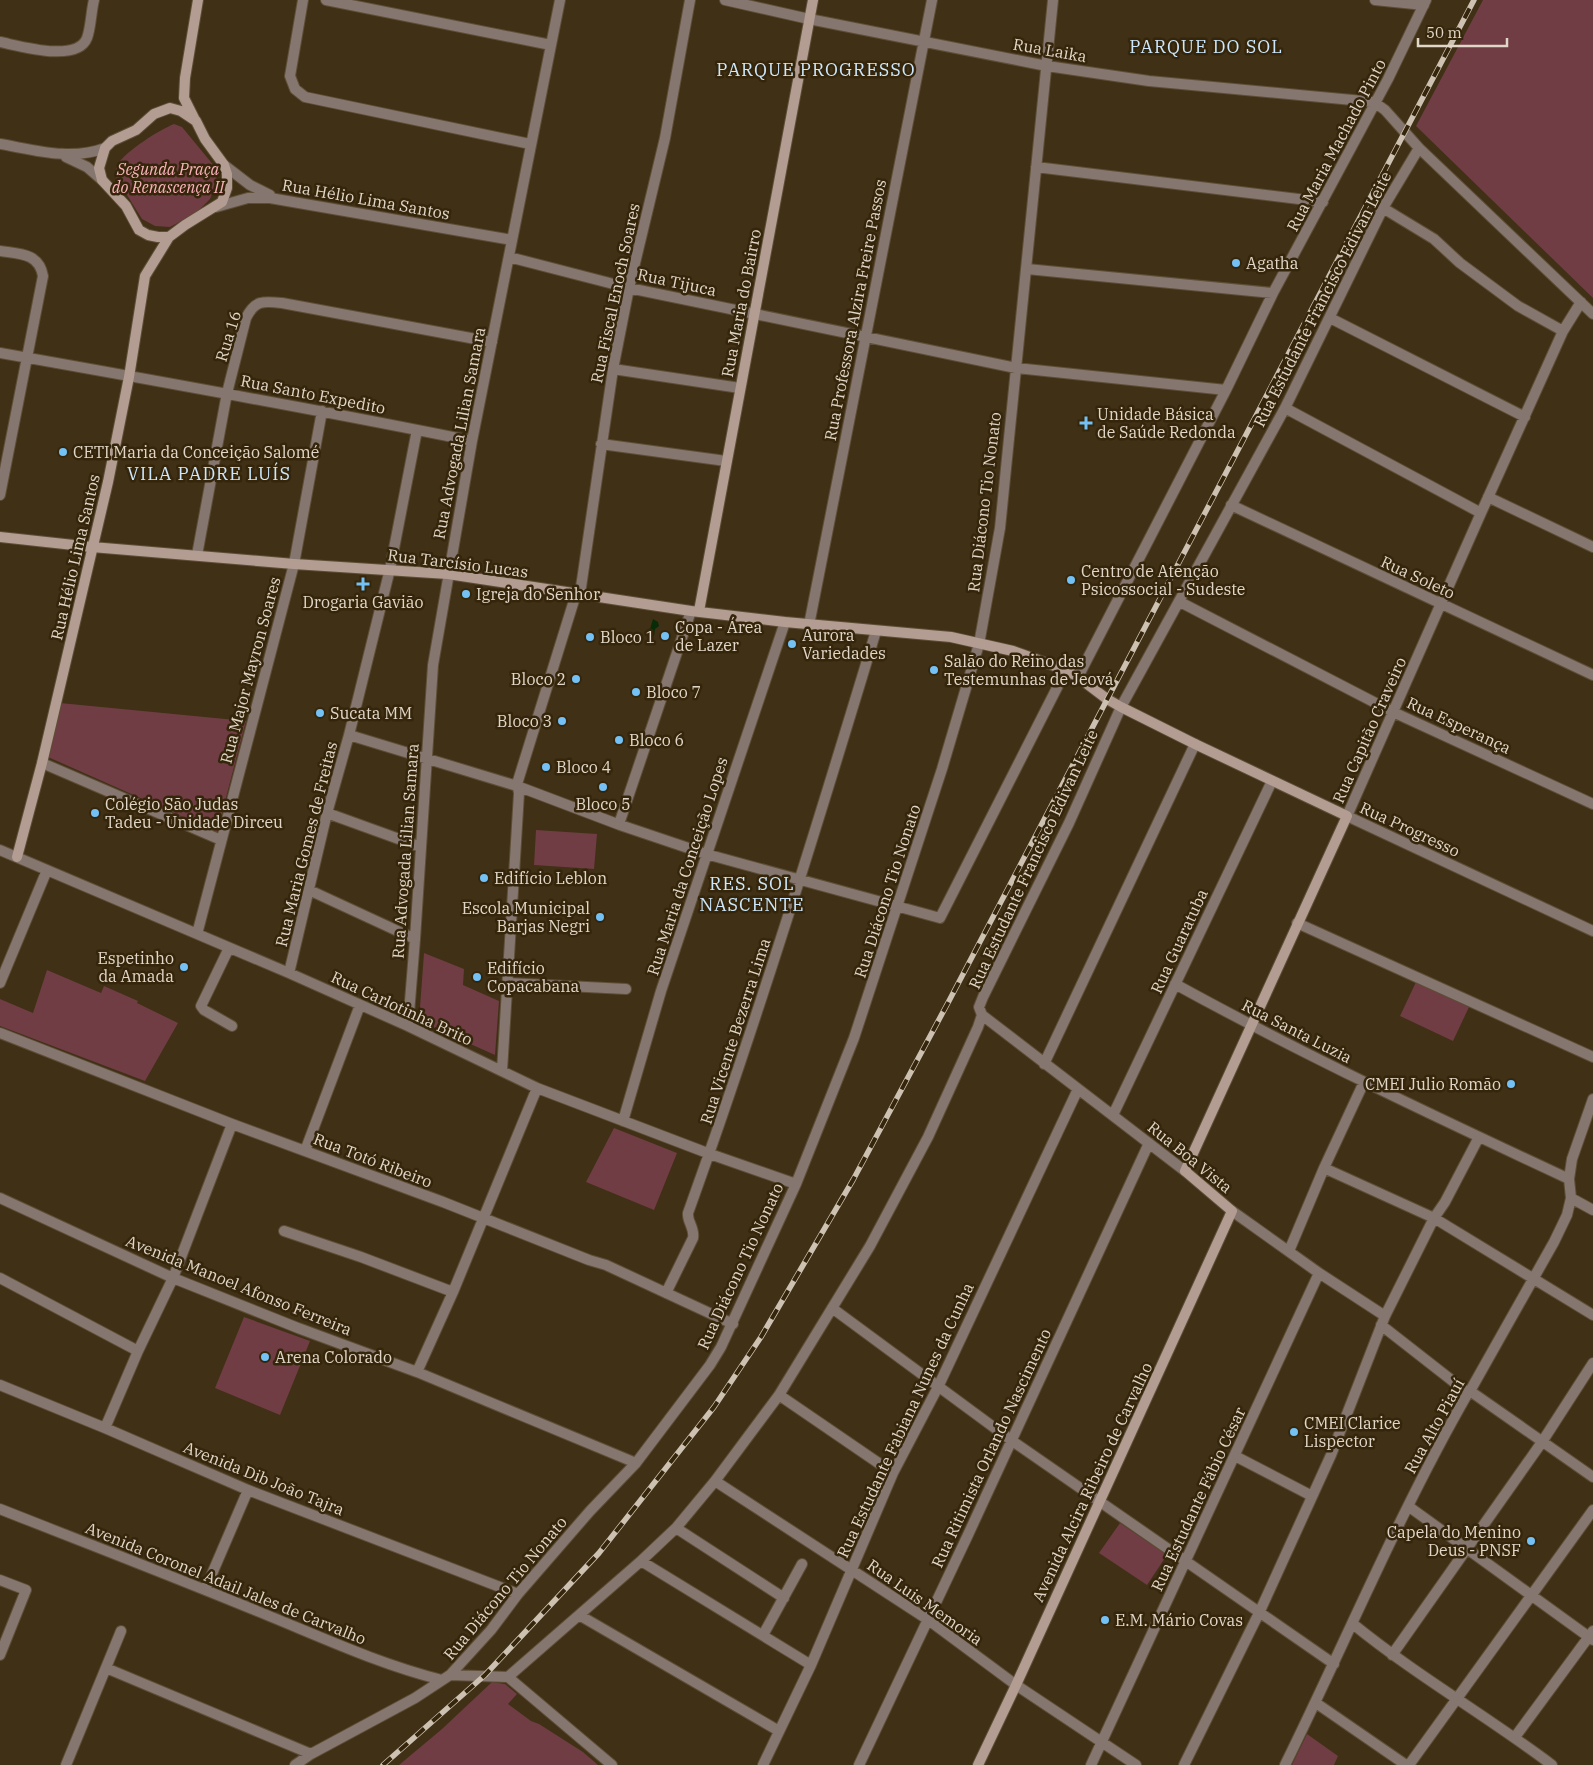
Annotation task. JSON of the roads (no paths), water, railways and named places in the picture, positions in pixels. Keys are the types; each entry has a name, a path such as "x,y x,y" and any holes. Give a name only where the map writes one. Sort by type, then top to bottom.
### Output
{"street":[{"path":"0,42 68,52 80,47 86,39 94,0"},
{"path":"198,0 185,78 184,98 205,139 224,165 256,189 271,196 290,200"},
{"path":"303,0 290,76 295,89 305,98 530,144"},
{"path":"326,0 551,45"},
{"name":"Rua Advogada Lilian Samara","path":"408,1026 433,665 472,441 560,0"},
{"name":"Rua Fiscal Enoch Soares","path":"502,1071 518,787 578,594 613,369 629,288 665,138 690,0"},
{"name":"Rua Laika","path":"725,0 809,19 1047,66 1149,81 1374,102"},
{"name":"Rua Maria do Bairro","path":"619,824 695,611 755,314 812,0"},
{"name":"Rua Professora Alzira Freire Passos","path":"809,625 932,0"},
{"name":"Rua Diácono Tio Nonato","path":"295,1765 311,1754 415,1698 446,1678 491,1630 518,1594 590,1511 636,1463 710,1365 733,1324 796,1184 854,1038 942,769 979,644 1000,528 1053,0"},
{"path":"1375,0 1425,3"},
{"name":"Rua Maria Machado Pinto","path":"1078,677 1226,390 1273,293 1388,79 1425,3"},
{"path":"1374,102 1385,110 1419,148 1593,314"},
{"path":"0,144 63,155 86,154 105,148 112,142 136,130 154,114 170,108 181,111 196,121"},
{"path":"102,180 99,168 105,148"},
{"name":"Rua Estudante Francisco Edivan Leite","path":"508,1677 676,1528 715,1481 779,1395 870,1246 928,1138 982,1015 979,1006 1068,823 1121,707 1285,408 1383,208 1419,148"},
{"path":"63,155 87,167 102,180 126,206 139,230 148,235 169,237 222,202 227,188 227,174 224,165"},
{"path":"1036,167 1323,202"},
{"name":"Rua Hélio Lima Santos","path":"215,207 248,198 290,200 512,240"},
{"path":"1383,208 1434,239 1460,263 1518,306 1563,331"},
{"name":"Rua Hélio Lima Santos","path":"17,857 42,763 108,482 129,377 145,276 169,237"},
{"path":"0,251 26,255 39,264 43,276 28,358 3,462 0,495"},
{"name":"Rua Tijuca","path":"509,257 629,288 1016,368 1226,390"},
{"path":"1027,268 1273,293"},
{"name":"Rua 16","path":"197,555 227,393 246,318 252,307 261,302 282,303 492,342"},
{"name":"Rua Capitão Craveiro","path":"1185,1171 1347,816 1563,331 1581,302"},
{"path":"1330,318 1525,417"},
{"name":"Rua Santo Expedito","path":"0,353 322,410 472,441"},
{"path":"613,369 740,388"},
{"path":"1285,408 1481,513"},
{"name":"Rua Major Mayron Soares","path":"197,934 294,564 322,410"},
{"name":"Rua Maria Gomes de Freitas","path":"289,973 390,569 417,430"},
{"path":"602,444 726,461"},
{"path":"1488,497 1593,547"},
{"name":"Rua Soleto","path":"1231,505 1593,675"},
{"name":"Rua Tarcísio Lucas","path":"0,537 92,547 294,564 448,574 695,611 809,625 951,637 1013,651 1066,670 1107,699"},
{"name":"Rua Esperança","path":"1180,602 1393,712 1593,804"},
{"name":"Rua Maria da Conceição Lopes","path":"623,1122 661,991 784,622"},
{"name":"Rua Vicente Bezerra Lima","path":"666,1293 693,1238 693,1228 688,1214 710,1154 800,879 876,631"},
{"path":"349,735 518,787 706,854 940,918 1066,670"},
{"name":"Rua Progresso","path":"1107,699 1272,781 1593,931"},
{"path":"1044,1064 1196,744"},
{"path":"42,763 221,840"},
{"name":"Rua Guaratuba","path":"1113,1115 1272,781"},
{"path":"328,813 421,847"},
{"name":"Rua Carlotinha Brito","path":"0,850 289,973 408,1026 536,1088 623,1122 796,1184"},
{"path":"0,984 47,870"},
{"path":"309,890 415,939"},
{"path":"1297,923 1593,1057"},
{"path":"229,948 201,1006 204,1010 232,1026"},
{"path":"507,983 626,989"},
{"name":"Rua Santa Luzia","path":"1175,984 1252,1026 1364,1082 1569,1179"},
{"path":"305,1150 360,1005"},
{"name":"Rua Boa Vista","path":"982,1015 1185,1171 1232,1211 1383,1320 1469,1392 1593,1477"},
{"name":"Rua Totó Ribeiro","path":"0,1033 232,1124 606,1265 733,1324"},
{"path":"1289,1251 1324,1168 1364,1082"},
{"path":"417,1372 453,1292 536,1088"},
{"name":"Rua Estudante Fabiana Nunes da Cunha","path":"763,1765 811,1664 893,1474 938,1387 1078,1089"},
{"name":"Rua Alto Piauí","path":"1285,1765 1408,1506 1469,1392 1534,1279 1567,1215 1571,1198 1569,1179 1572,1159 1593,1099"},
{"path":"106,1428 138,1351 173,1278 232,1124"},
{"path":"1184,1765 1260,1611 1331,1455 1383,1320 1434,1218 1445,1202 1479,1137"},
{"name":"Rua Ritimista Orlando Nascimento","path":"859,1765 967,1537 1149,1143"},
{"path":"1324,1168 1434,1218 1593,1315"},
{"name":"Avenida Manoel Afonso Ferreira","path":"0,1198 173,1278 298,1328 417,1372 636,1463"},
{"path":"1571,1198 1593,1210"},
{"name":"Avenida Alcira Ribeiro de Carvalho","path":"978,1765 1232,1211"},
{"path":"284,1231 361,1257 453,1292"},
{"name":"Rua Estudante Fábio César","path":"1091,1765 1319,1273"},
{"path":"0,1278 138,1351"},
{"path":"832,1308 1011,1440 1099,1502 1187,1560 1334,1664"},
{"path":"1392,1655 1542,1442 1593,1363"},
{"name":"Avenida Dib João Tajra","path":"0,1385 106,1428 248,1490 518,1594"},
{"path":"779,1395 893,1474"},
{"path":"1235,1456 1312,1496"},
{"name":"Rua Luis Memoria","path":"715,1481 927,1619 1016,1685 1136,1765"},
{"path":"205,1590 248,1490"},
{"path":"1408,1506 1532,1596 1592,1636 1515,1737"},
{"name":"Avenida Coronel Adail Jales de Carvalho","path":"0,1509 205,1590 376,1661 409,1672 446,1678"},
{"path":"1316,1703 1408,1765 1593,1510"},
{"path":"676,1528 784,1598"},
{"path":"640,1561 811,1664"},
{"path":"763,1635 802,1564"},
{"path":"0,1580 26,1590 0,1655"},
{"path":"579,1615 779,1731"},
{"path":"1353,1624 1392,1655 1515,1737 1552,1765"},
{"path":"69,1764 121,1631"},
{"path":"106,1668 311,1754"},
{"name":"Rua Diácono Tio Nonato","path":"446,1678 485,1675 508,1677"},
{"path":"508,1677 612,1765"}],"railway":[{"path":"383,1765 485,1675 599,1553 714,1407 761,1337 853,1180 950,999 1474,0"}],"place":[{"name":"Agatha","path":"1236,263"},
{"name":"Unidade Básica de Saúde Redonda","path":"1086,423"},
{"name":"CETI Maria da Conceição Salomé","path":"63,452"},
{"name":"Centro de Atenção Psicossocial - Sudeste","path":"1071,580"},
{"name":"Drogaria Gavião","path":"363,584"},
{"name":"Igreja do Senhor","path":"466,594"},
{"name":"Copa - Área de Lazer","path":"665,636"},
{"name":"Bloco 1","path":"590,637"},
{"name":"Aurora Variedades","path":"792,644"},
{"name":"Salão do Reino das Testemunhas de Jeová","path":"934,670"},
{"name":"Bloco 2","path":"576,679"},
{"name":"Bloco 7","path":"636,692"},
{"name":"Sucata MM","path":"320,713"},
{"name":"Bloco 3","path":"562,721"},
{"name":"Bloco 6","path":"619,740"},
{"name":"Bloco 4","path":"546,767"},
{"name":"Bloco 5","path":"603,787"},
{"name":"Colégio São Judas Tadeu - Unidade Dirceu","path":"95,813"},
{"name":"Edifício Leblon","path":"484,878"},
{"name":"Escola Municipal Barjas Negri","path":"600,917"},
{"name":"Espetinho da Amada","path":"184,967"},
{"name":"Edifício Copacabana","path":"477,977"},
{"name":"CMEI Julio Romão","path":"1511,1084"},
{"name":"Arena Colorado","path":"265,1357"},
{"name":"CMEI Clarice Lispector","path":"1294,1432"},
{"name":"Capela do Menino Deus - PNSF","path":"1531,1541"},
{"name":"E.M. Mário Covas","path":"1105,1620"}],"district":[{"name":"PARQUE DO SOL","path":"1206,46"},
{"name":"PARQUE PROGRESSO","path":"816,69"},
{"name":"VILA PADRE LUÍS","path":"209,473"},
{"name":"RES. SOL NASCENTE","path":"752,893"}],"park label":[{"name":"Segunda Praça do Renascença II","path":"168,178"}]}
